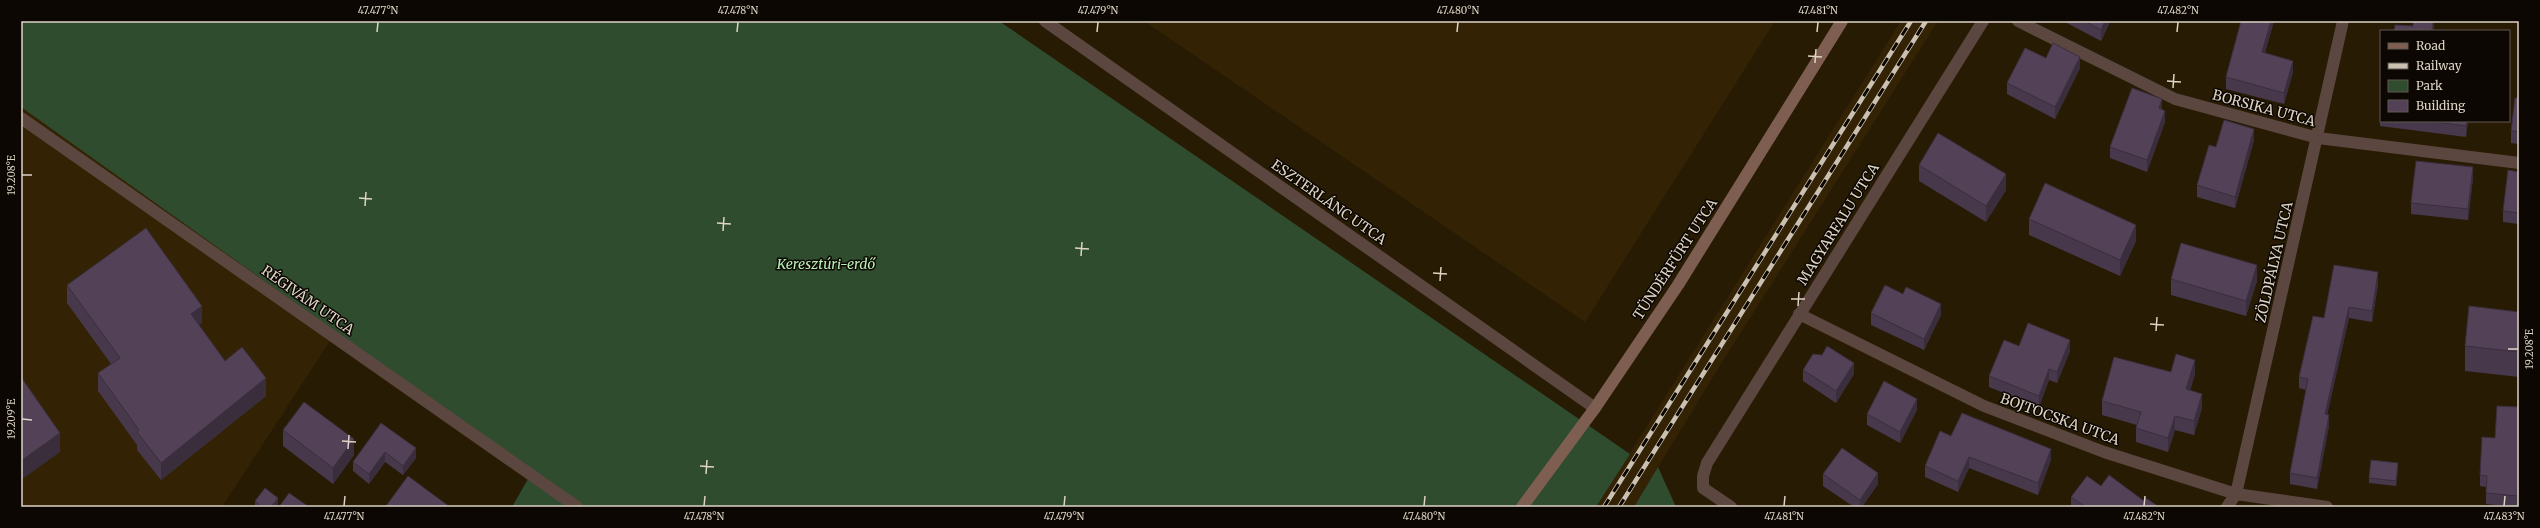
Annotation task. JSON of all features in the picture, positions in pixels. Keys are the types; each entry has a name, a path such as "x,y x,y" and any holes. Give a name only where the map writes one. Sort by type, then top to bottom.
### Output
{"street":[{"name":"ESZTERLÁNC UTCA","path":"1045,21 1595,408"},
{"name":"TÜNDÉRFÜRT UTCA","path":"1522,507 1595,408 1678,285 1842,21"},
{"name":"MAGYARFALU UTCA","path":"1731,507 1703,488 1703,476 1707,463 1983,21"},
{"name":"BORSIKA UTCA","path":"2018,21 2175,99 2318,138 2519,163"},
{"name":"ZÖLDPÁLYA UTCA","path":"2227,507 2236,494 2318,138 2343,21"},
{"name":"RÉGIVÁM UTCA","path":"21,118 577,507"},
{"name":"BOJTOCSKA UTCA","path":"1799,314 1984,406 2104,452 2236,494 2301,505 2327,507"}],"shaded area":[{"path":"1144,21 1775,21 1585,322"},
{"path":"1901,21 1938,21 1719,367 1634,507 1596,507"},
{"path":"21,107 337,330 222,507 21,507"}],"green space":[{"name":"Keresztúri-erdő","path":"21,21 999,21 1630,454 1596,507 512,507 532,472 21,107"},
{"path":"1658,467 1676,507 1634,507"}],"building":[{"path":"2085,21 2105,21 2101,30"},
{"path":"2241,21 2271,21 2262,52 2293,61 2284,93 2226,77"},
{"path":"2413,21 2433,21 2432,30 2394,30 2395,25 2413,26"},
{"path":"2053,43 2080,57 2055,107 2007,83 2025,48 2046,58"},
{"path":"2132,88 2162,99 2159,108 2165,111 2147,160 2110,147"},
{"path":"2515,98 2519,98 2519,132 2511,131"},
{"path":"2224,120 2254,129 2235,197 2197,185 2209,145 2216,147"},
{"path":"2436,122 2467,122 2466,126"},
{"path":"1938,133 2006,174 1986,206 1919,165"},
{"path":"2416,161 2473,167 2468,209 2411,203"},
{"path":"2508,170 2519,172 2519,213 2503,211"},
{"path":"2045,183 2136,225 2120,260 2029,219"},
{"path":"146,228 202,306 191,314 225,361 242,347 266,378 161,463 137,432 139,430 98,373 120,358 67,285"},
{"path":"2181,243 2257,265 2246,301 2171,279"},
{"path":"2334,265 2378,272 2372,311 2349,307 2325,414 2329,415 2317,478 2290,473 2308,379 2299,377 2313,316 2324,318"},
{"path":"1885,285 1903,294 1906,287 1941,304 1924,339 1871,313"},
{"path":"2469,306 2519,312 2519,352 2465,346"},
{"path":"2028,323 2070,340 2057,372 2049,369 2039,396 1989,376 2004,340 2019,346"},
{"path":"1827,346 1854,363 1836,391 1803,370 1813,354 1822,355"},
{"path":"2176,354 2195,360 2186,389 2202,394 2194,421 2175,416 2168,438 2136,428 2141,412 2102,401 2114,357 2171,372"},
{"path":"21,377 60,433 21,461"},
{"path":"1884,381 1917,399 1900,432 1867,414"},
{"path":"304,402 354,439 333,468 283,430"},
{"path":"2497,406 2519,407 2519,499 2518,496 2486,493 2487,476 2480,475 2482,437 2495,438"},
{"path":"1962,413 2051,449 2038,483 1969,457 1958,481 1925,466 1940,431 1951,436"},
{"path":"381,423 416,448 403,466 385,452 369,474 353,462"},
{"path":"1842,448 1878,473 1860,500 1823,474"},
{"path":"2371,460 2398,463 2396,481 2369,478"},
{"path":"2109,475 2144,501 2146,498 2159,507 2086,507 2071,497 2087,476 2101,486"},
{"path":"408,476 450,507 387,507 386,506"},
{"path":"265,488 278,498 271,507 262,507 255,501"},
{"path":"289,493 309,507 279,507"}],"railway":[{"path":"1604,507 1911,21"},
{"path":"1619,507 1926,21"}]}
